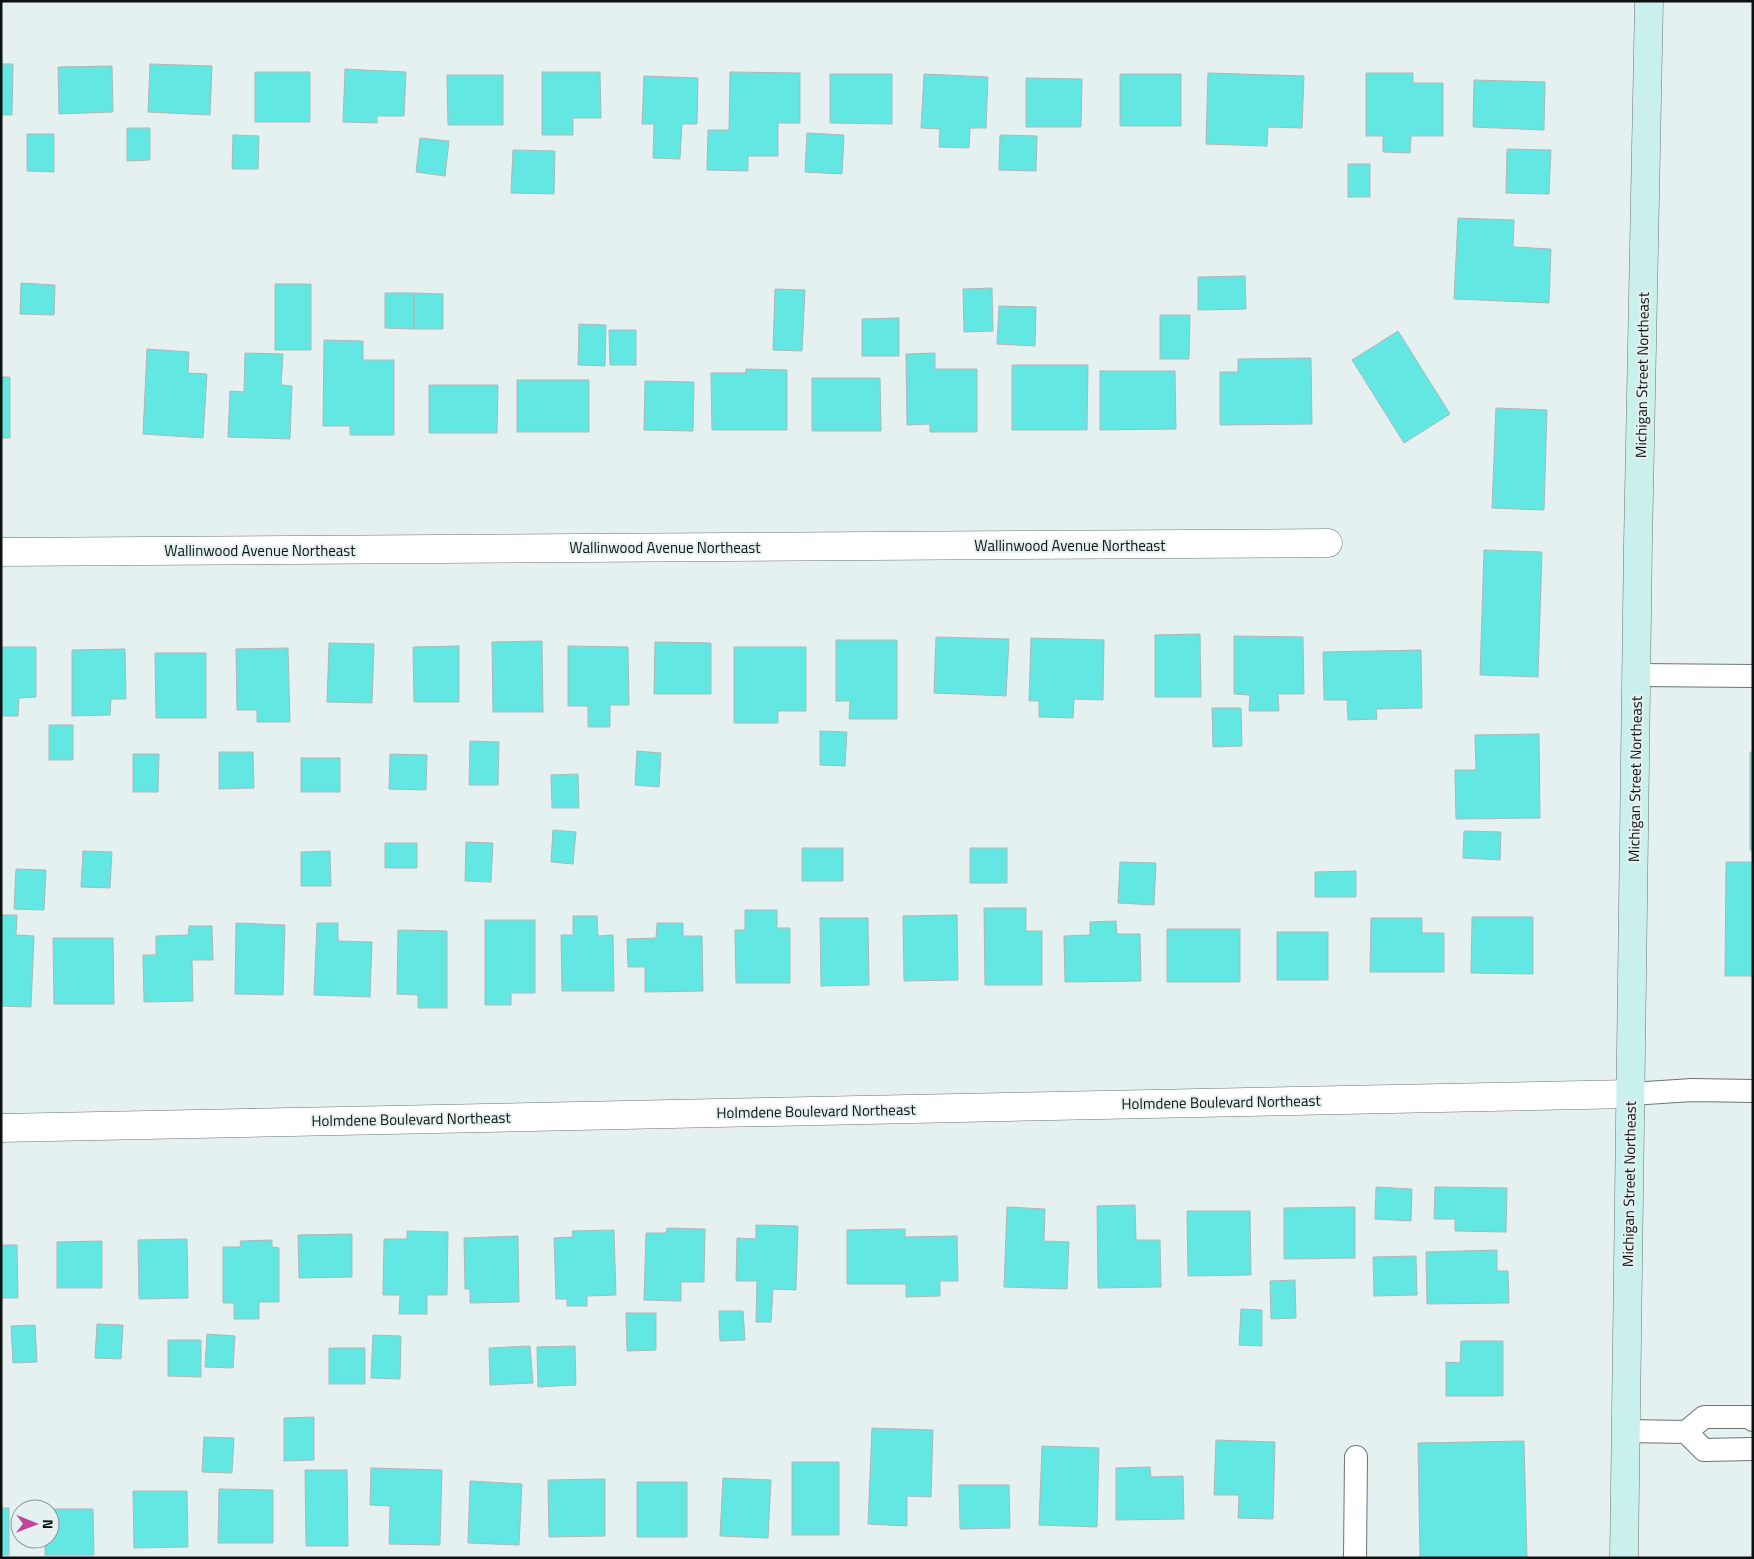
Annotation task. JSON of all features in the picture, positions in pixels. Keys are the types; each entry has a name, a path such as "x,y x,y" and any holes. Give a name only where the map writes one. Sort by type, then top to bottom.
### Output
{"main road":[{"name":"Michigan Street Northeast","path":"1624,1558 1636,675 1649,1"}],"street":[{"name":"Wallinwood Avenue Northeast","path":"1,552 1328,543"},
{"name":"Holmdene Boulevard Northeast","path":"1,1128 1631,1094"}],"lane":[{"path":"1636,675 1753,676"},
{"path":"1631,1094 1692,1090 1753,1091"},
{"path":"1626,1431 1686,1432 1704,1417 1750,1417 1753,1420"},
{"path":"1686,1432 1704,1450 1753,1449"},
{"path":"1355,1558 1356,1456"}],"building":[{"path":"1,64 13,64 12,115 1,115"},
{"path":"150,64 212,66 210,115 148,112"},
{"path":"112,66 113,112 59,114 58,67"},
{"path":"345,69 406,72 404,116 377,116 377,123 343,122"},
{"path":"255,72 310,72 310,122 255,122"},
{"path":"542,72 600,72 601,118 573,118 573,135 542,135"},
{"path":"730,72 800,73 800,123 778,123 778,156 748,156 748,171 707,170 708,130 729,130"},
{"path":"1208,73 1304,76 1302,128 1268,127 1267,146 1206,144"},
{"path":"1366,73 1413,73 1413,83 1443,83 1443,136 1411,136 1410,153 1383,152 1383,136 1366,136"},
{"path":"830,74 892,74 892,124 830,123"},
{"path":"924,74 988,77 986,128 970,128 969,148 939,147 940,129 921,128"},
{"path":"1120,74 1181,74 1181,126 1120,126"},
{"path":"447,75 503,75 503,125 448,125"},
{"path":"644,76 698,78 697,124 682,124 680,159 653,158 654,124 642,124"},
{"path":"1026,78 1082,79 1081,127 1026,127"},
{"path":"1474,80 1545,82 1544,130 1473,127"},
{"path":"127,128 150,128 150,160 127,161"},
{"path":"807,133 844,135 842,174 805,172"},
{"path":"27,134 54,134 54,172 27,171"},
{"path":"233,135 259,136 258,169 232,169"},
{"path":"1000,135 1037,136 1036,171 999,170"},
{"path":"420,138 449,141 445,176 416,172"},
{"path":"1507,149 1551,150 1549,194 1506,193"},
{"path":"513,150 555,151 554,194 511,193"},
{"path":"1348,164 1370,164 1370,197 1348,197"},
{"path":"1458,218 1514,220 1513,247 1551,249 1549,303 1454,299"},
{"path":"1245,276 1246,309 1198,310 1198,277"},
{"path":"21,283 55,285 54,315 20,314"},
{"path":"275,284 311,284 311,350 275,350"},
{"path":"992,288 993,331 964,332 963,289"},
{"path":"775,289 805,290 802,351 773,350"},
{"path":"385,293 414,293 414,329 385,328"},
{"path":"414,293 443,294 443,329 414,329"},
{"path":"999,306 1036,307 1035,346 997,344"},
{"path":"1160,315 1190,315 1189,359 1160,359"},
{"path":"899,318 899,356 862,356 862,319"},
{"path":"579,324 606,325 605,366 578,365"},
{"path":"609,330 636,330 636,365 610,365"},
{"path":"1398,331 1450,414 1404,443 1352,360"},
{"path":"324,340 363,341 363,360 394,360 394,435 350,435 350,426 323,426"},
{"path":"147,349 189,352 188,373 207,374 203,438 143,434"},
{"path":"245,353 283,354 281,385 292,386 290,439 228,437 230,391 244,392"},
{"path":"935,353 935,369 977,369 977,432 930,432 930,424 907,425 906,354"},
{"path":"1311,358 1312,424 1220,425 1220,372 1238,372 1238,359"},
{"path":"1012,365 1088,365 1087,430 1012,430"},
{"path":"746,369 787,370 787,430 712,430 711,373 746,373"},
{"path":"1100,371 1175,371 1176,429 1100,430"},
{"path":"1,377 10,377 10,438 1,438"},
{"path":"812,378 880,378 881,431 812,431"},
{"path":"517,380 589,380 589,432 517,432"},
{"path":"645,381 694,382 693,431 644,430"},
{"path":"429,385 498,385 497,433 429,433"},
{"path":"1496,408 1547,410 1544,510 1492,508"},
{"path":"1484,550 1542,552 1538,677 1480,675"},
{"path":"1200,634 1201,697 1155,697 1155,635"},
{"path":"1234,636 1303,637 1304,694 1278,694 1279,711 1249,711 1250,695 1234,694"},
{"path":"936,637 1009,639 1006,696 934,693"},
{"path":"1031,638 1104,640 1103,700 1074,699 1073,718 1039,717 1039,701 1029,701"},
{"path":"836,640 897,640 897,719 849,719 850,701 836,701"},
{"path":"542,641 543,712 493,712 492,642"},
{"path":"655,642 711,643 711,694 654,694"},
{"path":"329,643 374,644 372,703 327,702"},
{"path":"459,646 459,702 414,702 413,647"},
{"path":"568,646 628,647 629,705 610,705 610,727 588,727 588,706 568,706"},
{"path":"1,647 36,647 36,697 19,698 18,716 1,716"},
{"path":"734,647 806,647 806,711 778,711 778,723 734,723"},
{"path":"288,648 290,722 257,722 257,710 237,710 236,649"},
{"path":"125,649 126,699 111,699 110,715 72,716 72,650"},
{"path":"1421,650 1422,708 1376,709 1377,719 1348,720 1347,700 1324,700 1323,652"},
{"path":"155,653 206,653 206,718 156,718"},
{"path":"1212,708 1241,708 1242,746 1213,747"},
{"path":"49,725 73,725 73,760 49,760"},
{"path":"820,731 847,732 845,766 820,765"},
{"path":"1539,734 1540,818 1456,819 1455,770 1476,770 1475,735"},
{"path":"470,741 499,742 498,785 469,785"},
{"path":"637,751 661,753 659,787 635,785"},
{"path":"219,752 253,752 254,788 219,789"},
{"path":"1750,752 1753,752 1753,851 1750,850"},
{"path":"133,754 159,754 158,792 133,792"},
{"path":"390,754 427,755 426,790 389,789"},
{"path":"301,758 340,758 340,792 301,792"},
{"path":"578,774 579,808 552,808 551,775"},
{"path":"553,830 576,832 573,864 551,862"},
{"path":"1464,831 1501,832 1500,860 1463,858"},
{"path":"466,842 493,843 491,882 465,881"},
{"path":"385,843 417,843 417,868 385,868"},
{"path":"802,848 843,848 843,881 802,881"},
{"path":"970,848 1007,848 1007,883 970,883"},
{"path":"83,851 112,852 110,888 81,887"},
{"path":"330,851 331,886 301,886 301,852"},
{"path":"1120,862 1156,863 1154,905 1118,903"},
{"path":"1726,862 1753,862 1753,976 1725,976"},
{"path":"16,869 46,870 44,910 14,909"},
{"path":"1356,871 1356,897 1315,897 1315,872"},
{"path":"984,908 1026,908 1026,931 1042,931 1042,985 985,985"},
{"path":"745,910 777,910 777,928 790,928 790,983 736,983 735,930 745,930"},
{"path":"1,915 17,915 16,935 34,936 31,1007 1,1006"},
{"path":"957,915 958,980 904,981 903,916"},
{"path":"573,916 597,916 598,936 613,935 614,991 562,991 561,935 573,935"},
{"path":"1472,917 1533,917 1533,974 1471,973"},
{"path":"820,918 868,918 869,985 821,986"},
{"path":"1371,918 1422,918 1422,933 1444,933 1444,972 1370,972"},
{"path":"485,920 535,920 535,993 511,993 511,1005 485,1005"},
{"path":"1116,921 1117,934 1140,934 1141,981 1065,982 1064,936 1090,935 1090,922"},
{"path":"236,923 285,925 283,995 235,994"},
{"path":"317,923 338,923 338,941 372,942 370,997 314,995"},
{"path":"657,923 683,923 683,936 702,936 703,991 645,992 645,967 628,967 627,939 656,938"},
{"path":"189,926 212,926 213,960 192,960 193,1001 144,1002 143,955 156,955 156,936 188,935"},
{"path":"1167,929 1240,929 1240,982 1167,982"},
{"path":"398,930 447,931 447,1008 418,1008 418,995 397,994"},
{"path":"1277,932 1328,932 1328,980 1277,980"},
{"path":"53,938 113,938 114,1004 54,1004"},
{"path":"1376,1187 1412,1189 1411,1221 1375,1219"},
{"path":"1435,1187 1507,1188 1506,1232 1455,1231 1455,1219 1434,1219"},
{"path":"1135,1205 1136,1240 1160,1240 1161,1287 1098,1288 1097,1206"},
{"path":"1007,1207 1045,1209 1044,1241 1069,1242 1067,1289 1004,1287"},
{"path":"1355,1207 1355,1258 1284,1259 1284,1208"},
{"path":"1187,1211 1250,1211 1251,1275 1188,1276"},
{"path":"756,1225 798,1226 796,1290 773,1289 771,1322 756,1322 757,1281 736,1281 737,1238 756,1239"},
{"path":"667,1228 705,1229 704,1282 681,1282 681,1301 644,1300 646,1233 666,1233"},
{"path":"905,1229 905,1237 957,1236 958,1281 940,1281 940,1296 906,1297 906,1284 847,1284 847,1230"},
{"path":"614,1230 616,1295 587,1296 587,1306 567,1306 567,1299 556,1299 554,1238 573,1237 572,1231"},
{"path":"407,1231 448,1232 447,1295 427,1295 427,1314 399,1314 400,1295 383,1295 384,1239 407,1239"},
{"path":"352,1234 352,1277 299,1278 298,1235"},
{"path":"518,1236 519,1302 470,1303 470,1289 465,1289 464,1238"},
{"path":"187,1239 188,1298 139,1299 138,1240"},
{"path":"272,1240 272,1247 279,1248 279,1302 259,1302 259,1319 234,1319 234,1303 223,1303 223,1247 241,1247 240,1241"},
{"path":"102,1241 102,1288 57,1288 57,1242"},
{"path":"1,1245 17,1245 18,1298 1,1298"},
{"path":"1497,1250 1497,1271 1508,1271 1509,1303 1427,1304 1426,1252"},
{"path":"1416,1256 1417,1295 1374,1296 1373,1257"},
{"path":"1295,1280 1296,1318 1271,1319 1270,1281"},
{"path":"1241,1309 1262,1310 1262,1346 1239,1345"},
{"path":"719,1311 743,1311 745,1340 720,1341"},
{"path":"626,1313 656,1313 656,1350 627,1351"},
{"path":"97,1324 123,1325 121,1359 95,1358"},
{"path":"35,1325 37,1362 13,1363 11,1326"},
{"path":"207,1334 235,1336 233,1368 205,1367"},
{"path":"373,1335 401,1336 400,1379 371,1378"},
{"path":"168,1340 201,1340 201,1377 168,1376"},
{"path":"1461,1341 1503,1341 1503,1396 1446,1396 1446,1362 1460,1363"},
{"path":"530,1346 533,1383 490,1385 489,1348"},
{"path":"575,1346 576,1385 538,1387 537,1347"},
{"path":"329,1348 365,1348 365,1384 329,1384"},
{"path":"314,1417 314,1460 284,1461 284,1418"},
{"path":"872,1428 933,1430 931,1497 907,1496 907,1526 868,1524"},
{"path":"204,1437 234,1438 232,1473 202,1472"},
{"path":"1216,1440 1275,1442 1273,1519 1238,1518 1239,1495 1214,1495"},
{"path":"1524,1441 1527,1558 1420,1558 1418,1443"},
{"path":"1042,1446 1099,1448 1097,1527 1039,1525"},
{"path":"792,1462 839,1462 839,1535 792,1535"},
{"path":"1150,1467 1151,1477 1183,1476 1184,1519 1116,1520 1116,1468"},
{"path":"371,1468 442,1470 440,1545 389,1544 390,1506 370,1505"},
{"path":"305,1470 347,1470 348,1546 306,1546"},
{"path":"723,1478 771,1480 768,1538 720,1536"},
{"path":"605,1479 605,1536 549,1537 548,1480"},
{"path":"470,1481 522,1484 519,1545 468,1543"},
{"path":"637,1482 687,1482 687,1537 637,1537"},
{"path":"959,1485 1009,1485 1010,1528 960,1529"},
{"path":"219,1489 273,1490 273,1543 218,1543"},
{"path":"133,1491 187,1491 188,1547 134,1548"},
{"path":"1,1508 9,1508 9,1555 1,1555"},
{"path":"60,1509 93,1509 94,1555 45,1555 45,1549 60,1549"}]}
